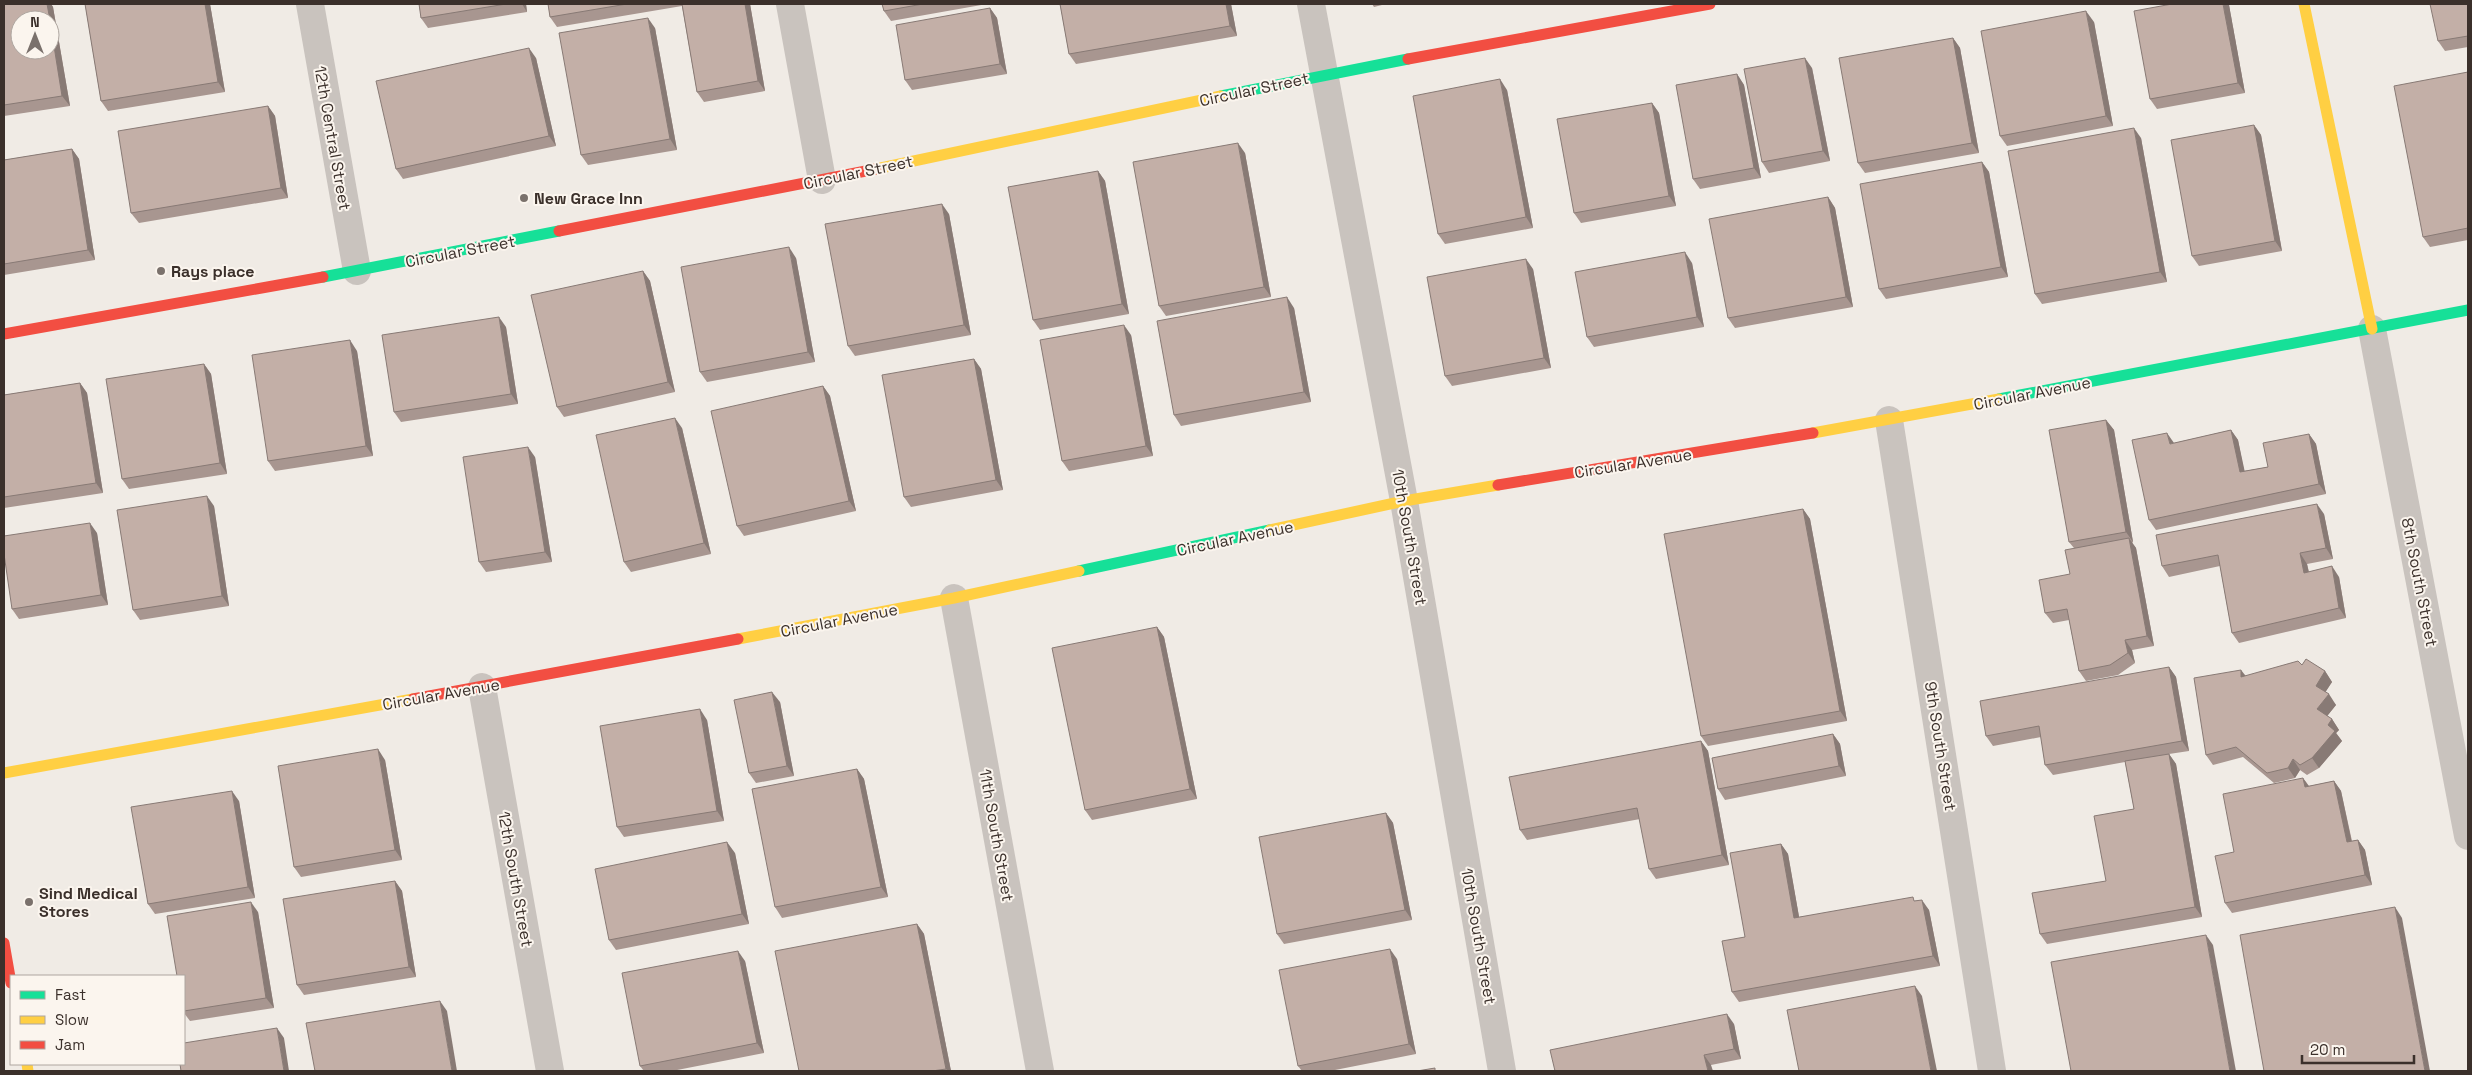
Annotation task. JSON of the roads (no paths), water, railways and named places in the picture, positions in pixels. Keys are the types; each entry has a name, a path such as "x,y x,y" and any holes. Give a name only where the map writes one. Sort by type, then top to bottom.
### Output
{"street":[{"name":"12th Central Street","path":"310,4 357,271"},
{"path":"790,4 822,180"},
{"name":"10th South Street","path":"1311,4 1326,74 1404,501 1502,1071"},
{"name":"Circular Street","path":"4,334 357,271 822,180 1326,74 1710,4"},
{"path":"2304,4 2372,329"},
{"name":"Circular Avenue","path":"4,773 482,687 954,598 1404,501 1889,420 2468,310"},
{"name":"8th South Street","path":"2372,329 2467,818"},
{"name":"9th South Street","path":"1889,420 1992,1071"},
{"name":"11th South Street","path":"954,598 1040,1071"},
{"name":"12th South Street","path":"482,687 550,1071"},
{"path":"4,943 10,977"}],"place":[{"name":"New Grace Inn","path":"524,198"},
{"name":"Rays place","path":"161,271"},
{"name":"Sind Medical Stores","path":"29,902"}]}
